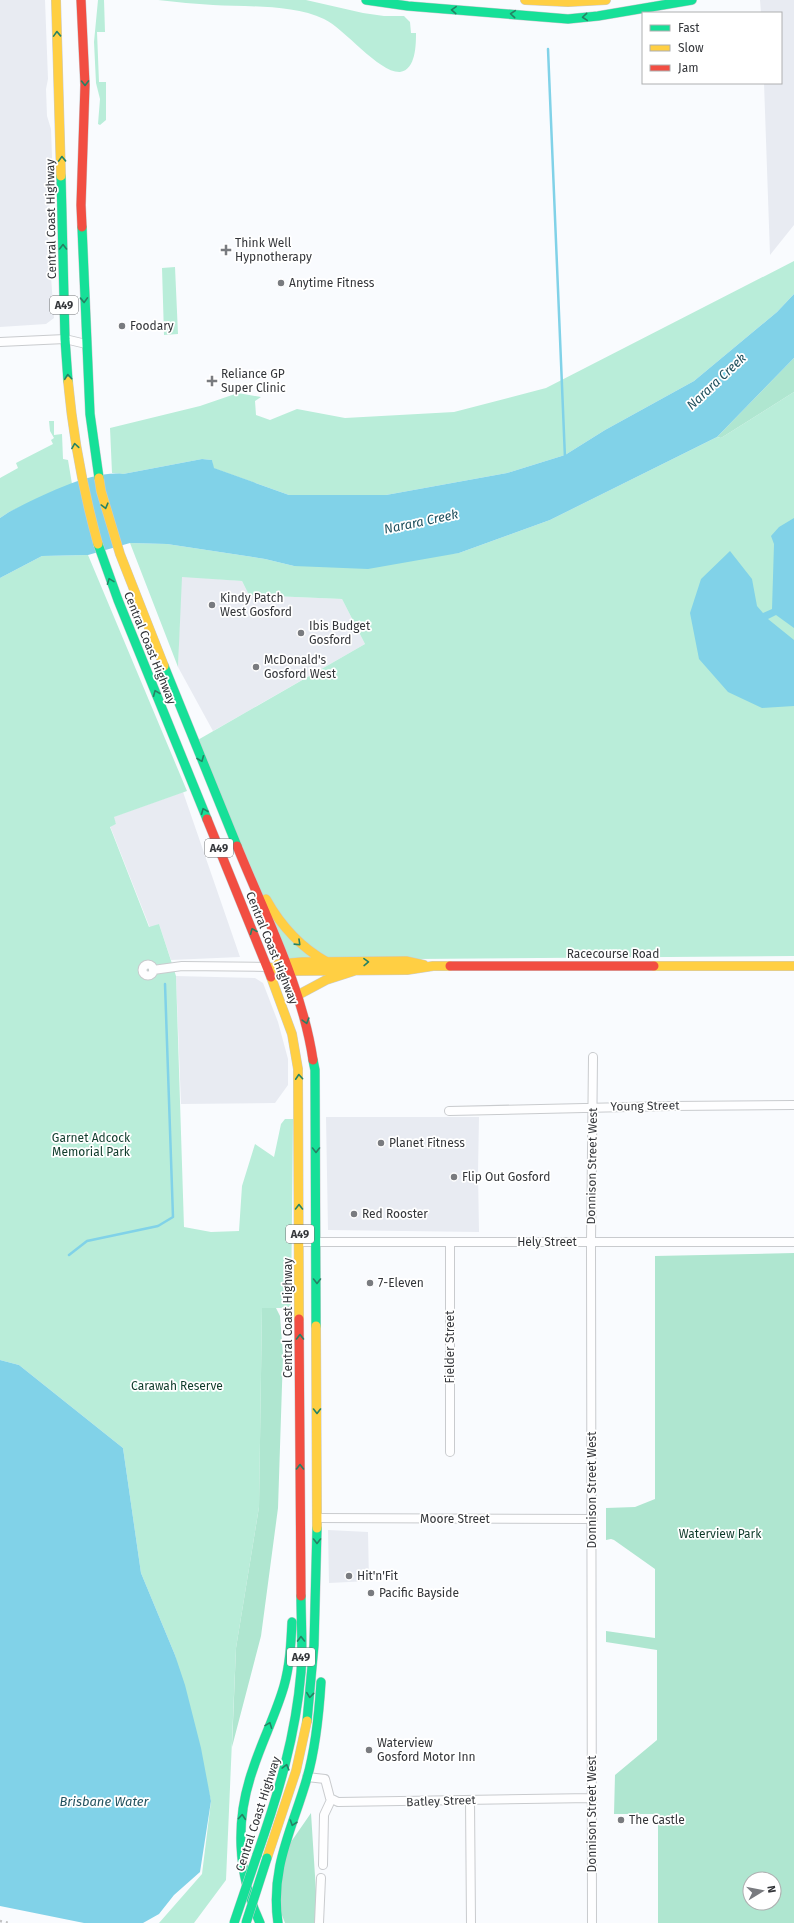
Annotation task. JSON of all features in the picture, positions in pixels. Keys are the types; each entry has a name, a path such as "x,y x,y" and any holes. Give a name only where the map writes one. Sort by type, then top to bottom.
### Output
{"main road":[{"name":"Central Coast Highway","path":"56,0 65,339 71,415 81,476 103,561 268,967 290,1027 298,1069 301,1670 297,1717 282,1782 234,1923"},
{"name":"Central Coast Highway","path":"82,0 85,92 81,205 89,405 97,468 105,504 120,554 134,593 298,995 309,1032 315,1070 317,1242 317,1572 313,1671 308,1718 298,1765 246,1923"},
{"path":"366,0 427,4 568,19 657,4 692,0"},
{"path":"525,0 568,2 606,0"},
{"path":"228,826 272,911 299,943 312,955 327,962"},
{"name":"Racecourse Road","path":"286,967 327,962 406,961 433,966"},
{"name":"Racecourse Road","path":"268,967 407,970 433,966 794,966"},
{"path":"298,995 319,982 339,974 357,970"},
{"path":"260,1923 250,1902 244,1881 241,1856 242,1819 249,1782 283,1687 290,1660 300,1506"},
{"path":"278,1923 275,1903 277,1875 308,1777 317,1729 322,1671 317,1572"}],"street":[{"path":"0,342 65,339 86,344"},
{"path":"153,970 182,966 268,967"},
{"name":"Donnison Street West","path":"592,1923 593,1519 591,1242 593,1057"},
{"name":"Young Street","path":"449,1111 593,1107 794,1105"},
{"name":"Hely Street","path":"300,1242 794,1242"},
{"name":"Fielder Street","path":"450,1242 450,1452"},
{"name":"Moore Street","path":"317,1518 593,1519"},
{"path":"308,1777 325,1779 327,1792 331,1800 324,1815 323,1864"},
{"name":"Batley Street","path":"331,1800 338,1802 416,1802 592,1798"},
{"path":"470,1800 471,1923"},
{"path":"319,1923 322,1878"}],"shaded area":[{"path":"0,0 45,0 48,79 46,89 47,116 51,129 53,185 47,221 54,318 46,324 0,327"},
{"path":"760,0 794,0 794,225 770,255 764,84 782,84 782,12 761,12"},
{"path":"181,576 242,581 249,595 342,599 365,644 213,731 178,667"},
{"path":"183,792 240,957 171,960 159,924 150,928 110,826 116,824 113,817"},
{"path":"176,976 255,978 263,983 278,1022 288,1059 288,1085 275,1103 181,1104"},
{"path":"326,1117 479,1117 479,1232 328,1230"},
{"path":"328,1530 368,1532 369,1581 329,1583"}],"green space":[{"path":"98,0 104,0 105,32 97,32 99,82 106,82 106,120 100,125 98,124 100,99 96,83 94,42"},
{"path":"158,0 306,0 363,13 384,16 404,16 410,22 411,33 416,33 414,56 409,67 405,70 400,72 392,70 382,66 332,24 311,14 298,11 269,7 206,5"},
{"path":"794,261 794,294 777,312 694,381 605,430 565,455 507,473 386,495 289,495 213,468 212,460 202,459 123,474 112,473 110,428 200,406 238,393 261,397 255,401 256,415 270,420 297,409 345,418 454,412 546,388"},
{"path":"175,267 178,334 164,335 162,268"},
{"path":"794,358 794,392 721,438 717,437"},
{"path":"794,392 794,956 289,960 196,741 365,644 342,599 249,595 242,581 182,577 178,667 130,543 167,544 265,559 294,566 459,553 550,520 717,437 721,438"},
{"path":"49,421 54,421 54,435 62,434 63,459 68,460 72,484 9,512 0,518 0,478 18,468 16,463 53,444 51,440 54,438 50,431"},
{"name":"Garnet Adcock Memorial Park","path":"88,555 187,791 114,817 116,824 110,827 149,927 159,924 176,976 184,1227 211,1232 239,1231 242,1186 255,1144 274,1157 281,1124 285,1119 293,1119 291,1308 262,1308 259,1507 236,1648 226,1880 194,1923 159,1923 202,1874 211,1801 175,1655 141,1573 123,1448 19,1365 0,1360 0,578 42,556"},
{"name":"Waterview Park","path":"794,1253 794,1923 658,1923 658,1814 614,1814 615,1775 657,1740 657,1650 606,1642 606,1631 655,1638 655,1569 614,1540 606,1540 606,1508 635,1507 655,1499 655,1256"},
{"path":"262,1308 276,1308 280,1316 283,1355 278,1508 261,1636 232,1747 236,1648 259,1507"},
{"path":"311,1813 318,1923 285,1923 277,1902 284,1852"}],"water":[{"name":"Narara Creek","path":"794,294 794,358 717,437 550,520 459,553 368,569 294,566 265,559 167,544 130,543 88,555 42,556 0,578 0,518 50,492 80,480 95,476 123,474 202,459 212,460 214,468 289,495 386,495 507,473 565,455 605,430 694,381 777,312"},
{"path":"794,518 794,628 776,615 768,619 794,640 794,706 762,708 728,692 699,659 690,613 701,579 730,551 752,579 757,606 763,613 772,609 774,544 771,536 779,527"},
{"name":"Brisbane Water","path":"0,1360 19,1365 123,1448 141,1573 175,1655 185,1685 201,1748 211,1801 200,1872 174,1895 159,1914 143,1923 84,1923 0,1906"}],"waterway":[{"path":"548,49 565,458"},
{"path":"69,1255 87,1241 158,1226 173,1217 165,984"}],"railway":[{"path":"0,1921 9,1923"}],"traffic: fast":[{"path":"366,0 408,6 568,19 598,16 692,0"},
{"path":"61,176 65,339 68,381"},
{"path":"82,227 90,414 99,478"},
{"path":"98,544 118,600 207,819"},
{"path":"164,666 237,846"},
{"path":"313,1060 315,1070 316,1326"},
{"path":"307,1721 314,1645 317,1528"},
{"path":"257,1855 279,1787 295,1719 302,1663 301,1596"},
{"path":"260,1923 252,1904 243,1866 241,1846 243,1808 253,1769 284,1686 289,1662 292,1622"},
{"path":"278,1923 276,1903 280,1867 284,1849 307,1778 313,1754 317,1730 321,1682"},
{"path":"234,1923 257,1855"},
{"path":"246,1923 267,1858"}],"traffic: slow":[{"path":"56,0 61,176"},
{"path":"525,0 568,2 606,0"},
{"path":"68,381 79,463 98,544"},
{"path":"99,478 101,491 120,554 164,666"},
{"path":"266,899 278,918 292,935 308,950 327,962"},
{"path":"278,964 302,962 406,961 424,965"},
{"path":"268,967 287,971 407,970 433,966 450,966"},
{"path":"654,966 794,966"},
{"path":"298,995 326,980 357,970"},
{"path":"271,977 292,1034 298,1069 299,1319"},
{"path":"316,1326 317,1528"},
{"path":"267,1858 296,1771 307,1721"}],"traffic: jam":[{"path":"81,0 85,85 81,205 82,227"},
{"path":"207,819 271,977"},
{"path":"237,846 292,978 308,1032 313,1060"},
{"path":"450,966 654,966"},
{"path":"299,1319 301,1596"}],"place":[{"name":"Think Well Hypnotherapy","path":"226,250"},
{"name":"Anytime Fitness","path":"281,283"},
{"name":"Foodary","path":"122,326"},
{"name":"Reliance GP Super Clinic","path":"212,381"},
{"name":"Kindy Patch West Gosford","path":"212,605"},
{"name":"Ibis Budget Gosford","path":"301,633"},
{"name":"McDonald's Gosford West","path":"256,667"},
{"name":"Planet Fitness","path":"381,1143"},
{"name":"Flip Out Gosford","path":"454,1177"},
{"name":"Red Rooster","path":"354,1214"},
{"name":"7-Eleven","path":"370,1283"},
{"name":"Hit'n'Fit","path":"349,1576"},
{"name":"Pacific Bayside","path":"371,1593"},
{"name":"Waterview Gosford Motor Inn","path":"369,1750"},
{"name":"The Castle","path":"621,1820"}],"park label":[{"name":"Carawah Reserve","path":"177,1386"}]}
